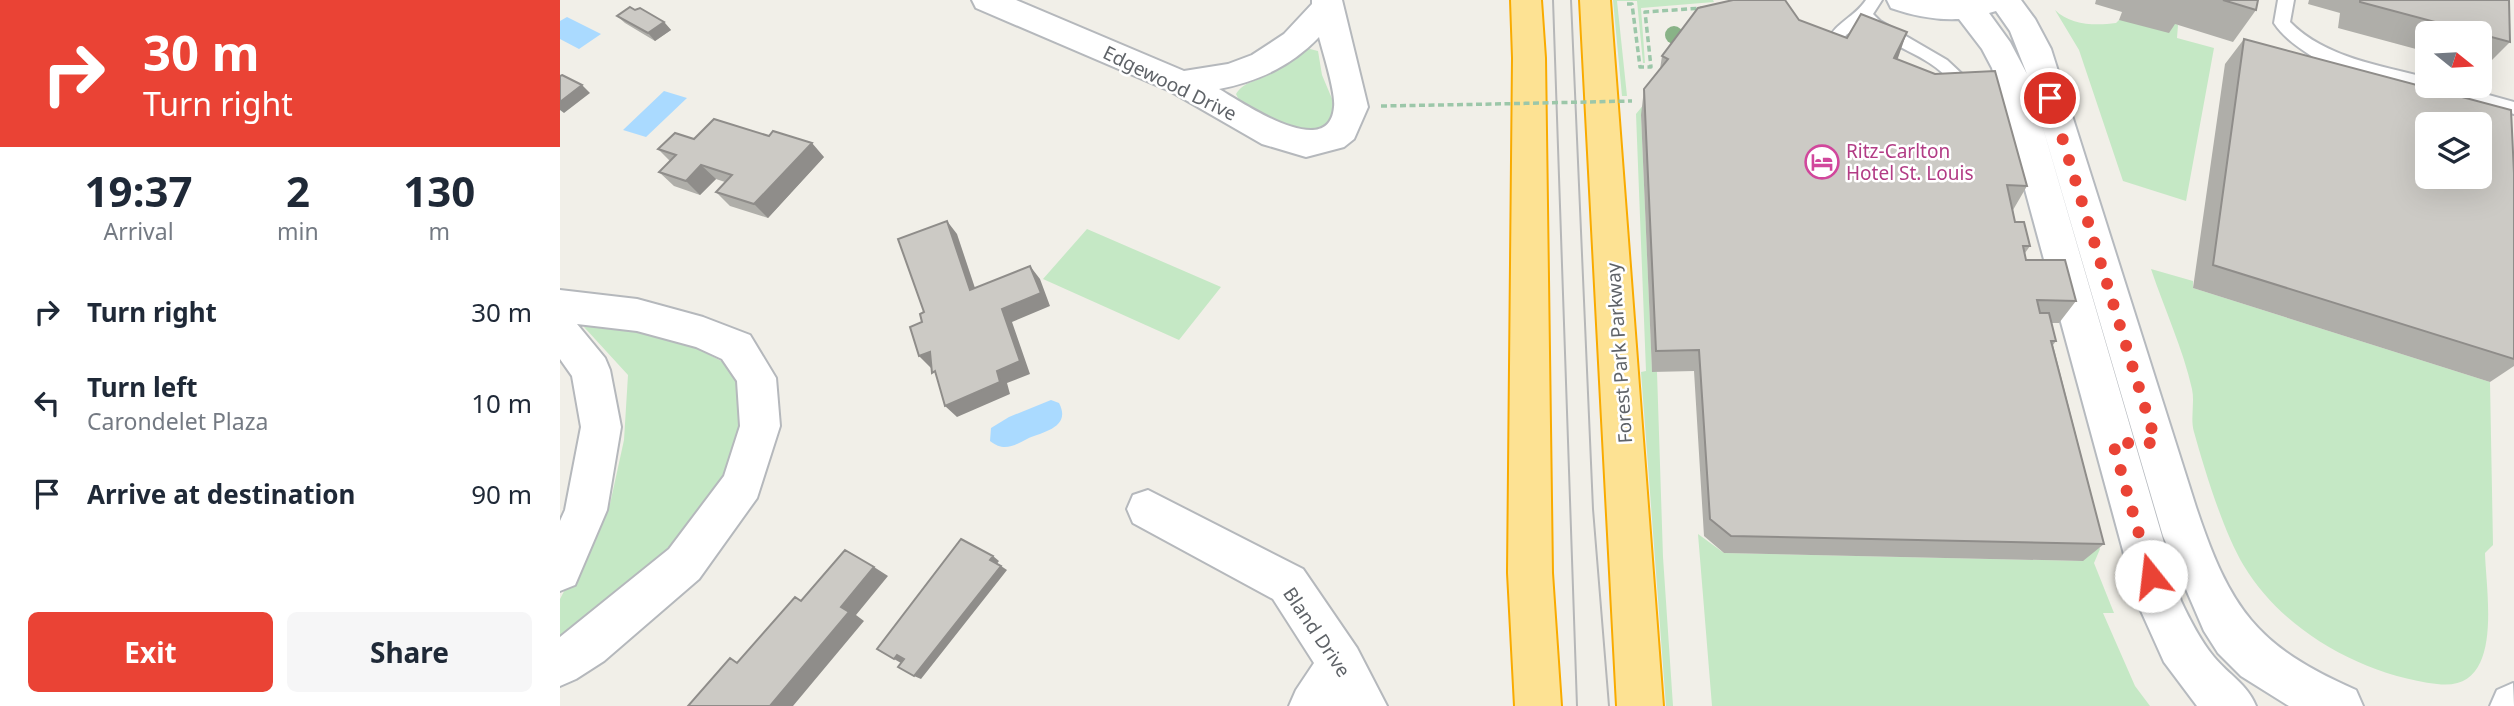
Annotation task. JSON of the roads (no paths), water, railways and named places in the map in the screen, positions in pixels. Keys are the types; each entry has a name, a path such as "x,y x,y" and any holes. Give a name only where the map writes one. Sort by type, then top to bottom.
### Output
{"highway":[{"path":"1526,0 1530,71 1530,573 1538,706"},
{"name":"Forest Park Parkway","path":"1608,2 1622,393 1640,706"},
{"path":"1520,706 1530,573"}],"street":[{"name":"Edgewood Drive","path":"987,0 1182,83 1289,141 1306,144 1322,141 1342,130 1351,107 1327,4"},
{"path":"1902,0 1938,8 1989,3 2024,27 2035,49 2195,564 2211,601 2235,637 2263,665 2340,706"},
{"path":"1989,3 1983,26 2005,58 2012,78 2159,603 2172,635 2191,666 2216,694 2233,706"},
{"path":"1182,83 1224,78 1259,67 1304,37 1327,4"},
{"path":"560,306 637,315 703,333 736,347 756,378 760,426 742,485 684,564 589,645 560,663"},
{"path":"560,330 591,370 601,427 586,510 560,570"},
{"name":"Bland Drive","path":"1148,509 1288,584 1341,664 1364,706"},
{"path":"1312,706 1341,664"}],"lane":[{"path":"1844,54 1835,41 1840,31 1864,15 1874,0"},
{"path":"2286,0 2283,23 2298,40 2319,54 2415,80"},
{"path":"1864,15 1890,38 1928,56 1954,74 1967,97"},
{"path":"1915,72 1928,56"},
{"path":"2478,98 2514,108"},
{"path":"2113,443 2156,443"}],"water":[{"path":"567,17 601,34 579,49 560,39 560,21"},
{"path":"664,91 687,98 646,137 623,130"},
{"path":"1051,400 1059,403 1062,411 1062,418 1054,428 1008,447 990,441 991,428 1009,417"}],"tram line":[{"path":"1553,0 1577,706"},
{"path":"1571,0 1593,509 1609,706"}],"place":[{"name":"Ritz-Carlton Hotel St. Louis","path":"1822,162"}]}
